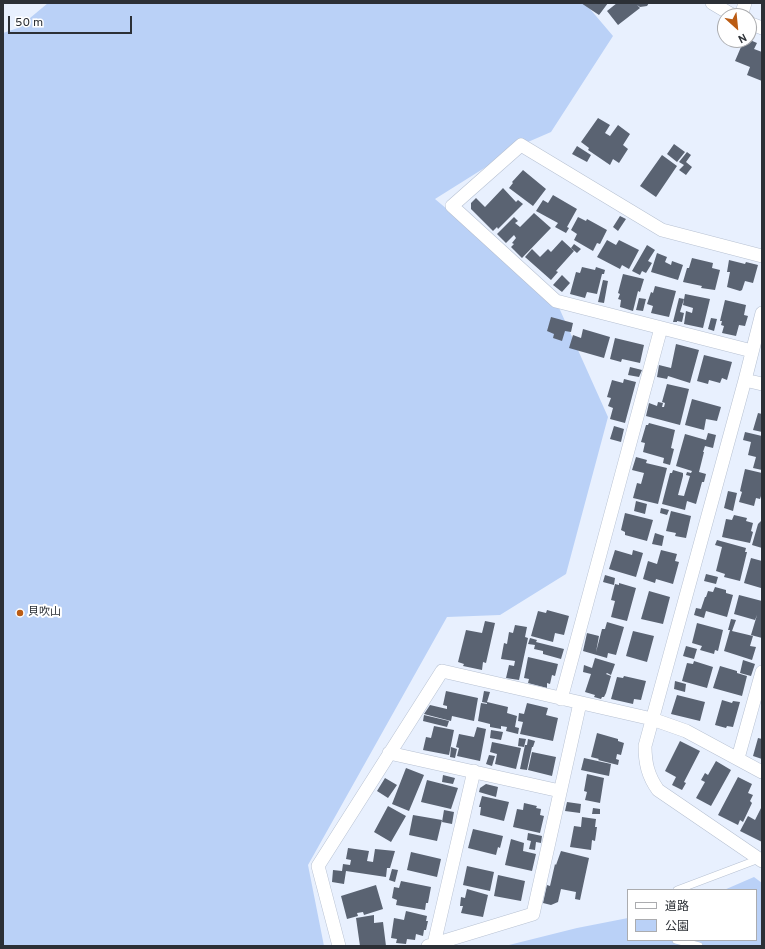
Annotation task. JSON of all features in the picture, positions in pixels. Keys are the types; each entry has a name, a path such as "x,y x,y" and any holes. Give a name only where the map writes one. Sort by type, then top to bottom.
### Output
{"street":[{"path":"752,351 556,301 452,206 521,146 662,230 762,256"},
{"path":"760,860 658,790 646,767 645,746 762,313"},
{"path":"561,699 661,328"},
{"path":"745,380 762,384"},
{"path":"339,946 318,866 442,671 652,719 686,731 762,772"},
{"path":"738,758 762,672"},
{"path":"431,945 533,914 580,703"},
{"path":"389,753 560,791"},
{"path":"431,945 474,771"}],"lane":[{"path":"680,889 760,860"},
{"path":"680,941 699,946"}],"green space":[{"path":"48,3 585,3 613,36 551,132 521,145 435,199 556,301 608,417 566,574 500,615 447,617 308,865 324,946 3,946 3,33 18,28"},
{"path":"754,877 762,883 762,946 505,946 577,928 627,918 627,941 757,941 757,889 726,889"}],"building":[{"path":"581,3 608,3 599,15"},
{"path":"617,3 649,3 647,6 640,7 637,5 640,8 618,25 607,11"},
{"path":"741,48 754,48 762,52 762,81 747,75 750,67 735,61"},
{"path":"598,118 610,125 605,133 610,136 618,125 630,134 623,145 628,149 619,163 613,159 610,165 588,150 589,148 581,142"},
{"path":"674,144 685,152 677,162 667,154"},
{"path":"577,146 591,155 587,162 572,154"},
{"path":"687,152 691,155 686,162 692,167 686,175 679,170 684,165 679,162"},
{"path":"662,155 677,166 656,197 640,186"},
{"path":"523,170 546,189 533,206 509,188 513,183 512,182"},
{"path":"503,188 516,202 518,200 523,204 498,229 497,227 493,231 471,209 471,203 476,198 485,207"},
{"path":"553,195 577,209 567,227 569,228 566,233 555,227 558,223 536,211 543,200 548,203"},
{"path":"534,213 551,228 522,258 511,247 516,238 514,235 506,243 497,234 514,217 518,221 515,223 520,227"},
{"path":"620,216 626,219 618,231 613,227"},
{"path":"578,217 586,221 587,219 607,230 600,244 597,243 593,251 574,240 577,234 571,230"},
{"path":"562,240 574,251 556,271 558,272 551,280 525,257 532,249 540,257 548,249 551,252"},
{"path":"607,240 616,245 619,240 639,250 629,269 622,265 620,269 597,257"},
{"path":"574,244 581,249 577,253 571,248"},
{"path":"647,245 655,250 648,261 652,263 646,273 642,271 640,275 632,271"},
{"path":"657,253 667,257 665,262 671,265 672,261 683,265 678,280 651,272"},
{"path":"692,258 713,263 712,268 720,270 715,290 701,288 702,286 683,282"},
{"path":"729,260 745,264 746,262 758,265 753,283 745,281 742,290 740,291 727,287 730,272 727,272"},
{"path":"582,267 595,270 596,267 605,270 604,274 602,274 597,294 587,292 585,298 570,294 576,272 580,273"},
{"path":"623,274 644,279 640,292 638,291 633,311 620,307 621,300 618,299 620,294 618,293"},
{"path":"562,275 570,283 562,292 553,285"},
{"path":"603,280 608,281 604,303 598,302"},
{"path":"655,286 676,291 669,317 651,313 653,306 647,304 651,292 653,293"},
{"path":"685,294 710,299 703,328 684,324 686,311 692,313 693,308 683,305"},
{"path":"639,298 646,299 643,311 636,310"},
{"path":"679,298 684,299 680,312 684,313 682,322 673,322"},
{"path":"725,300 746,305 744,315 748,316 745,326 739,325 736,336 722,333 724,326 721,325 722,321 720,321"},
{"path":"551,317 573,323 571,332 565,331 562,341 553,338 554,334 547,331"},
{"path":"711,318 717,319 714,331 708,329"},
{"path":"583,329 610,337 604,358 569,348 573,335 581,338"},
{"path":"615,338 644,345 640,363 622,359 621,362 610,359"},
{"path":"676,344 699,350 690,383 668,376 667,379 657,377 659,365 671,368"},
{"path":"704,355 732,362 727,380 722,378 720,383 709,380 708,384 697,381"},
{"path":"630,367 642,370 639,377 628,375"},
{"path":"624,379 636,382 625,423 610,419 613,408 608,406 611,398 607,397 612,380 623,383"},
{"path":"667,384 689,389 680,425 646,416 649,403 657,406 658,402 663,403 662,407 664,407 665,403 662,402"},
{"path":"692,399 721,407 717,421 706,419 704,430 685,425"},
{"path":"758,413 762,414 762,432 753,430"},
{"path":"649,423 675,430 671,448 674,449 670,465 663,463 664,458 643,452 645,443 641,442 646,425"},
{"path":"614,426 624,429 621,442 610,439"},
{"path":"745,432 762,436 762,470 753,468 756,457 748,455 751,442 743,440"},
{"path":"708,433 716,435 713,448 705,446 703,452 699,472 706,474 704,482 702,482 696,504 687,501 685,510 662,504 670,473 672,473 673,470 683,473 678,495 684,496 690,476 686,475 687,472 691,473 692,471 676,466 685,434 706,440"},
{"path":"636,457 647,460 646,463 667,468 658,504 633,498 637,483 641,484 644,473 632,470"},
{"path":"745,469 762,473 762,493 760,499 756,498 754,506 739,502"},
{"path":"728,491 737,493 733,511 724,508"},
{"path":"636,501 647,504 645,514 634,511"},
{"path":"661,508 669,510 667,515 660,513"},
{"path":"671,511 691,516 686,538 675,536 676,533 666,531"},
{"path":"625,513 653,520 647,541 625,535 625,532 621,530"},
{"path":"734,515 747,518 746,521 753,523 751,531 753,532 750,543 722,537 726,519 732,520"},
{"path":"762,520 762,548 752,545 758,524"},
{"path":"655,533 664,536 662,546 652,544"},
{"path":"717,540 746,548 745,552 747,552 740,581 724,577 725,574 716,571 722,547 715,545"},
{"path":"615,550 632,555 633,550 643,553 636,577 609,569"},
{"path":"661,550 677,554 675,561 679,562 673,584 656,579 655,583 643,579 648,561 657,564"},
{"path":"751,558 762,561 761,588 744,583"},
{"path":"706,574 718,577 716,584 704,581"},
{"path":"605,575 615,578 614,585 603,582"},
{"path":"619,583 636,588 627,621 611,617 615,601 611,600 615,584 619,585"},
{"path":"715,587 726,590 726,593 733,595 727,617 706,611 704,618 694,615 696,608 701,609 708,591 713,592"},
{"path":"649,591 670,597 663,624 641,619"},
{"path":"739,595 762,601 762,638 751,635 757,615 755,620 734,614"},
{"path":"547,610 569,616 564,635 555,633 553,642 531,636 538,611 546,613"},
{"path":"731,619 736,620 732,631 753,636 750,646 756,647 752,660 724,651 730,630 728,630"},
{"path":"485,621 495,623 486,663 483,662 482,670 463,666 464,664 458,662 466,630 482,633"},
{"path":"607,622 624,627 616,655 608,653 607,658 583,651 587,633 599,636 596,652 602,629 605,629"},
{"path":"697,623 723,630 718,651 715,650 714,654 700,650 702,646 692,643"},
{"path":"515,625 527,627 525,637 528,638 519,680 506,678 509,665 514,666 515,661 501,659 504,643 507,644 509,632 513,633"},
{"path":"633,631 654,636 647,662 626,656"},
{"path":"530,638 537,640 536,642 564,649 561,659 543,654 543,651 534,649 535,645 528,644"},
{"path":"686,646 697,649 694,659 683,656"},
{"path":"528,657 558,664 555,676 552,675 550,684 547,683 547,688 528,683 529,679 524,678"},
{"path":"595,658 615,664 611,675 606,674 611,676 606,693 601,699 594,697 595,695 585,692 591,674 583,672 584,665 592,668"},
{"path":"743,660 755,664 751,676 740,673"},
{"path":"694,661 713,667 707,688 682,681 687,663 693,664"},
{"path":"720,666 737,671 737,673 747,676 742,696 713,688"},
{"path":"624,676 646,681 641,700 634,699 633,704 611,699 617,677 623,678"},
{"path":"675,681 686,684 685,692 674,689"},
{"path":"446,691 478,698 474,721 452,716 451,721 424,714 430,705 447,709 447,706 443,705"},
{"path":"484,691 490,692 487,702 508,707 507,713 517,716 515,727 519,728 518,734 506,731 507,727 501,726 501,729 490,727 490,724 478,721 481,703 487,704 482,702"},
{"path":"677,695 705,702 700,721 671,714"},
{"path":"722,700 732,703 733,701 740,702 733,727 727,726 726,728 715,725"},
{"path":"527,703 548,708 546,715 558,718 553,741 520,734 523,722 518,721 519,713 524,714"},
{"path":"424,715 449,721 447,727 423,721"},
{"path":"434,726 454,730 449,755 423,750 426,737 431,738"},
{"path":"477,727 486,729 480,761 457,756 459,748 456,747 459,734 474,737"},
{"path":"491,730 503,732 501,740 490,738"},
{"path":"597,733 618,739 618,741 624,743 621,755 617,754 616,759 619,760 618,765 591,757"},
{"path":"519,738 526,739 524,747 518,746"},
{"path":"758,738 762,739 762,759 753,756"},
{"path":"528,739 535,741 532,747 527,770 520,769 525,745 527,745"},
{"path":"680,741 700,751 684,782 686,783 682,790 672,785 676,777 665,771"},
{"path":"492,742 521,748 516,769 495,764 497,754 490,752"},
{"path":"451,747 457,749 455,758 450,757"},
{"path":"532,752 556,757 552,776 528,770"},
{"path":"489,755 495,756 492,766 486,764"},
{"path":"584,758 611,764 609,776 581,770"},
{"path":"716,761 731,770 711,806 696,798 705,782 701,780 705,773 708,775"},
{"path":"406,768 424,775 409,811 392,804"},
{"path":"587,774 604,778 600,803 585,800 587,792 584,791"},
{"path":"443,775 455,778 453,784 442,782"},
{"path":"738,777 752,784 748,793 753,795 750,801 752,803 743,822 740,820 738,825 718,815"},
{"path":"385,778 397,785 388,798 377,791"},
{"path":"427,780 458,788 451,809 421,802"},
{"path":"486,784 498,787 496,797 479,792 480,788"},
{"path":"482,796 509,802 504,821 480,815 481,807 479,807"},
{"path":"567,802 581,804 580,813 565,811"},
{"path":"524,803 537,806 536,808 541,809 540,815 544,816 540,833 513,827 517,809 523,810"},
{"path":"388,806 406,816 391,842 374,832"},
{"path":"762,806 762,842 740,831 748,816 755,820"},
{"path":"593,808 600,809 600,814 592,814"},
{"path":"444,810 454,812 452,824 442,822"},
{"path":"413,815 442,820 437,841 409,835"},
{"path":"582,817 596,819 595,827 597,827 595,841 592,840 591,850 570,847 574,826 581,827"},
{"path":"473,829 503,836 500,848 498,847 496,855 468,848"},
{"path":"528,833 542,836 541,843 536,842 535,850 529,849 531,841 527,840"},
{"path":"511,839 524,843 523,851 536,854 532,871 505,865"},
{"path":"348,848 369,851 367,861 373,862 375,849 395,851 390,868 387,868 386,877 346,871 344,884 332,882 333,870 342,871 343,864 350,865 351,860 346,859"},
{"path":"561,851 589,858 580,900 575,899 576,892 561,889 558,902 551,905 543,903 547,885 550,886 555,864 556,865"},
{"path":"411,852 441,859 437,877 407,870"},
{"path":"467,866 494,872 490,891 463,885"},
{"path":"392,869 398,870 395,882 389,880"},
{"path":"498,875 525,881 521,901 494,896"},
{"path":"401,881 431,887 425,910 396,905 397,900 392,898 394,887 399,888"},
{"path":"376,885 383,909 364,915 363,912 357,913 358,916 347,919 341,896"},
{"path":"467,889 488,895 483,917 461,913 463,906 460,906 461,897 465,898"},
{"path":"406,911 427,916 426,921 428,921 426,930 424,930 423,936 416,934 415,940 407,939 406,944 396,943 397,939 391,938 394,918 404,920"},
{"path":"374,915 374,923 383,922 386,946 360,946 356,918"}],"place":[{"name":"貝吹山","path":"20,613"}]}
